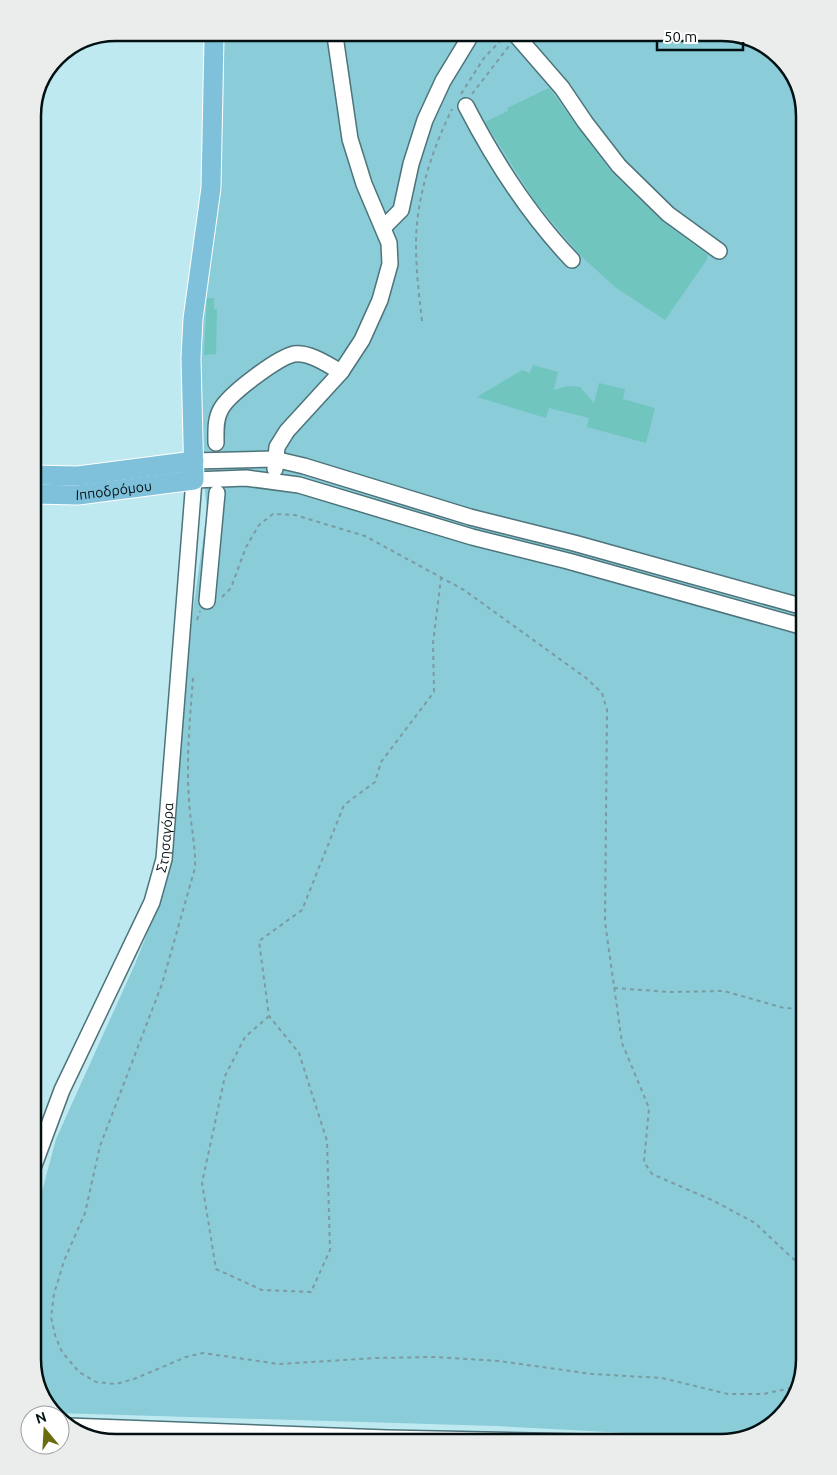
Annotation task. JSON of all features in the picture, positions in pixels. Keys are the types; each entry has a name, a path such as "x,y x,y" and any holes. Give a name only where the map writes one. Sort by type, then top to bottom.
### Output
{"main road":[{"path":"194,480 191,358 193,318 211,188 214,41"},
{"name":"Ιπποδρόμου","path":"41,475 86,475 194,460"},
{"name":"Ιπποδρόμου","path":"41,494 78,495 194,480"}],"street":[{"path":"276,480 274,459 277,447 287,431 341,372 362,340 386,284 390,264 389,243 364,184 350,139 336,41"},
{"path":"383,228 401,210 411,164 425,120 443,81 467,41"},
{"path":"526,41 536,44 546,68 601,144 632,181 668,214 718,251"},
{"path":"460,102 506,178 531,212 572,260"},
{"path":"216,443 217,419 221,409 232,395 280,360 295,354 307,355 341,372"},
{"path":"194,460 274,459 327,472 470,517 574,543 796,605"},
{"path":"194,480 246,478 276,480 362,502 472,538 568,561 796,625"},
{"name":"Στησαγόρα","path":"41,1145 62,1090 152,902 164,859 194,480"},
{"path":"207,601 217,494"},
{"path":"568,561 574,543"},
{"path":"85,1427 251,1434"}],"path":[{"path":"422,320 416,243 421,204 429,167 441,132 484,58 500,41"},
{"path":"460,102 480,82 514,41"},
{"path":"196,628 201,610 207,601 224,596 231,588 246,547 259,525 274,514 295,515 365,536 464,590 586,678 602,693 607,710 605,922 622,1043 649,1108 644,1162 652,1174 714,1201 755,1223 796,1261"},
{"path":"269,1016 245,1038 225,1076 202,1183 216,1269 262,1290 311,1292 330,1250 327,1141 298,1053 269,1016 259,941 302,910 344,805 375,782 381,762 434,692 433,643 441,578"},
{"path":"193,672 188,798 191,828 196,850 195,868 162,984 100,1146 85,1213 64,1261 54,1294 52,1317 54,1335 62,1352 79,1372 96,1382 116,1384 134,1379 186,1357 203,1353 279,1364 374,1358 434,1357 498,1361 571,1372 662,1378 728,1394 763,1394 789,1388"},
{"path":"614,988 670,992 724,991 784,1008 796,1009"}],"shaded area":[{"path":"224,41 725,41 745,45 762,54 777,67 788,83 793,97 796,117 796,1358 793,1378 786,1396 774,1412 754,1426 727,1433 646,1434 496,1426 70,1413 70,1405 58,1405 49,1392 45,1383 41,1358 41,1195 56,1139 135,964 159,904 170,867 188,646 207,511 198,421 197,324 214,219 223,120"}],"building":[{"path":"549,88 612,173 662,221 708,255 706,261 665,320 615,287 579,254 534,200 485,122 508,111 507,108"},
{"path":"207,298 214,298 214,309 217,309 216,354 204,355"},
{"path":"533,365 558,372 554,390 568,386 580,387 594,403 599,383 625,389 623,399 655,408 646,443 587,427 589,418 549,408 546,418 477,397 522,370 530,373"}],"tunnel":[{"path":"216,443 217,492"}]}
